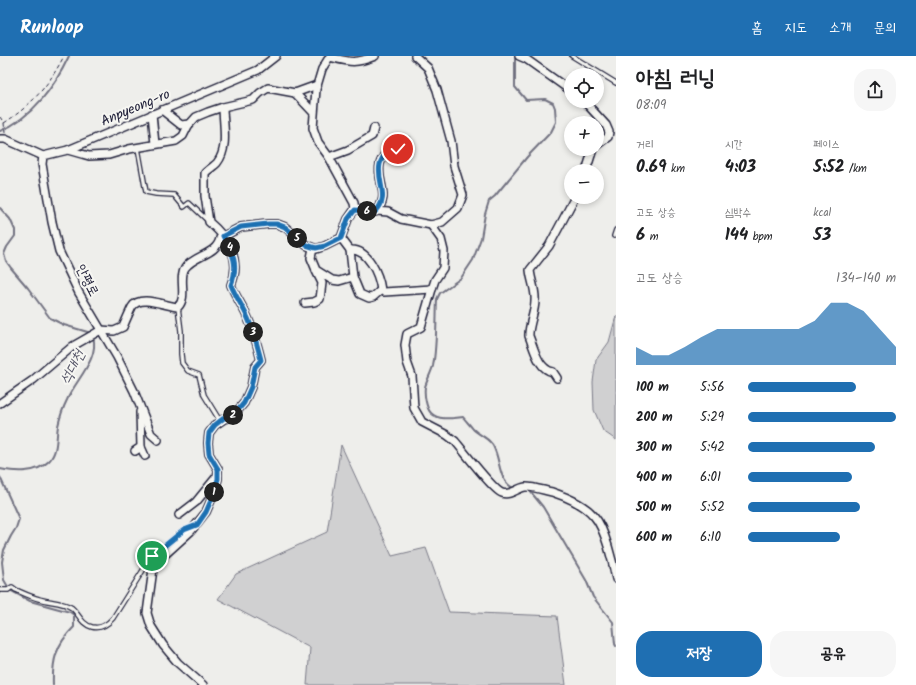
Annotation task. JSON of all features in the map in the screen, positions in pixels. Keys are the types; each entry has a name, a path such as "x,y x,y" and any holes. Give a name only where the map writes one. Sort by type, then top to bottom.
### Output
{"street":[{"name":"Anpyeong-ro","path":"43,156 68,150 258,70 276,56"},
{"path":"0,403 33,380 73,346 95,334 123,327 133,306 141,301 155,302 178,307 182,300 184,269 188,264 210,252 219,243 220,238 241,227 277,224 285,227 306,245 313,248 325,246 341,238 348,219 355,210 354,203 315,135 313,128 313,112 317,84 322,69 330,56 353,62 364,61 375,56"},
{"path":"355,210 388,212 401,219 431,225 442,222 458,208 463,196 454,166 451,142 437,90 428,68 415,56"},
{"path":"519,56 531,62 564,86"},
{"path":"296,93 317,84"},
{"path":"68,150 89,156 109,155 129,149 176,141 183,136 196,117 223,107 253,100 268,88 296,93 313,112"},
{"path":"203,685 178,663 162,645 151,626 147,613 152,569 159,560 197,525 206,512 212,498 218,479 218,469 209,454 209,433 215,425 224,418 232,417 244,403 251,387 255,367 261,360 255,336 246,313 235,297 231,285 236,265 231,249 223,236 209,222 205,196 205,173 217,162 221,153 224,138 223,107"},
{"path":"590,108 598,116"},
{"path":"162,110 181,125 190,124"},
{"path":"152,114 155,144"},
{"path":"604,123 610,132 608,137 604,140"},
{"path":"329,157 348,150 372,136 374,128"},
{"path":"2,136 5,139 43,156"},
{"path":"375,212 380,208 383,199 380,163 388,150 398,149 407,141"},
{"name":"안평로","path":"43,156 42,164 52,222 59,251 79,293 95,334 117,357 134,390 151,434 158,440"},
{"path":"558,378 553,372 548,371 542,365 529,336 534,314 535,300 535,289 530,270 549,246 571,204"},
{"path":"431,225 441,239 444,251 443,268 432,289 421,327 407,334 405,345 407,362 412,376 414,408 422,422 447,435 455,441 494,487 502,493 525,487 545,490 565,496 579,504 594,516 605,536 616,579"},
{"path":"341,238 350,250 353,277 360,294 369,298 374,297 381,290"},
{"path":"306,303 314,302 320,299 322,283 311,258 313,248"},
{"path":"350,250 355,250 362,253 370,261 381,290"},
{"path":"316,270 332,280 339,281 353,277"},
{"path":"381,290 384,292 432,289"},
{"path":"140,406 138,449 145,456"},
{"path":"179,515 196,502 218,474"}],"lane":[{"path":"572,56 616,82"},
{"path":"138,148 146,192 174,195 184,207 190,203 209,222"},
{"path":"614,236 616,230"},
{"path":"178,307 181,331 182,363 188,371 199,375 204,395 220,421"},
{"path":"0,590 10,589 39,599 70,607 86,625 102,628 113,618 152,556 184,530 197,525"}],"path":[{"path":"4,124 23,110 50,82 64,56"},
{"path":"0,117 4,124 2,136"}],"shaded area":[{"path":"616,316 616,440 603,431 594,410 593,382 596,360 609,342"},
{"path":"341,445 392,556 426,548 449,612 557,616 566,685 307,685 310,648 218,599 236,574 327,532"}],"waterway":[{"name":"석대천","path":"0,131 22,118 41,100 57,79 69,56"},
{"path":"515,56 515,87 526,100 545,99 553,103 556,122 551,132 489,201 481,238 473,260 461,278 440,293 437,299 436,342 433,366 425,387 425,397 429,411 434,416 442,418 463,417 473,429 493,445 503,477 510,486 515,489"},
{"name":"석대천","path":"0,208 10,219 15,230 15,236 4,254 6,261 11,268 50,318 64,325 91,333"},
{"name":"석대천","path":"0,469 13,471 32,470 44,465 52,457 63,409 86,369 93,353 93,337"},
{"path":"0,477 19,519 16,528 4,550 2,562 4,580 10,590 30,601 70,612 74,615 74,627 63,640 56,653 53,668 53,685"},
{"path":"523,491 530,491 543,507 586,580 593,597 613,622 616,646"}],"route":[{"path":"152,556 155,552 184,530 197,525 206,512 216,489 218,479 218,469 209,454 209,433 215,425 224,418 232,417 244,403 251,387 255,367 261,360 255,336 246,313 235,297 231,285 236,265 231,249 223,236 241,227 277,224 285,227 306,245 313,248 325,246 341,238 348,219 355,210 375,212 380,208 383,199 380,163 388,150 392,151 398,149"}]}
